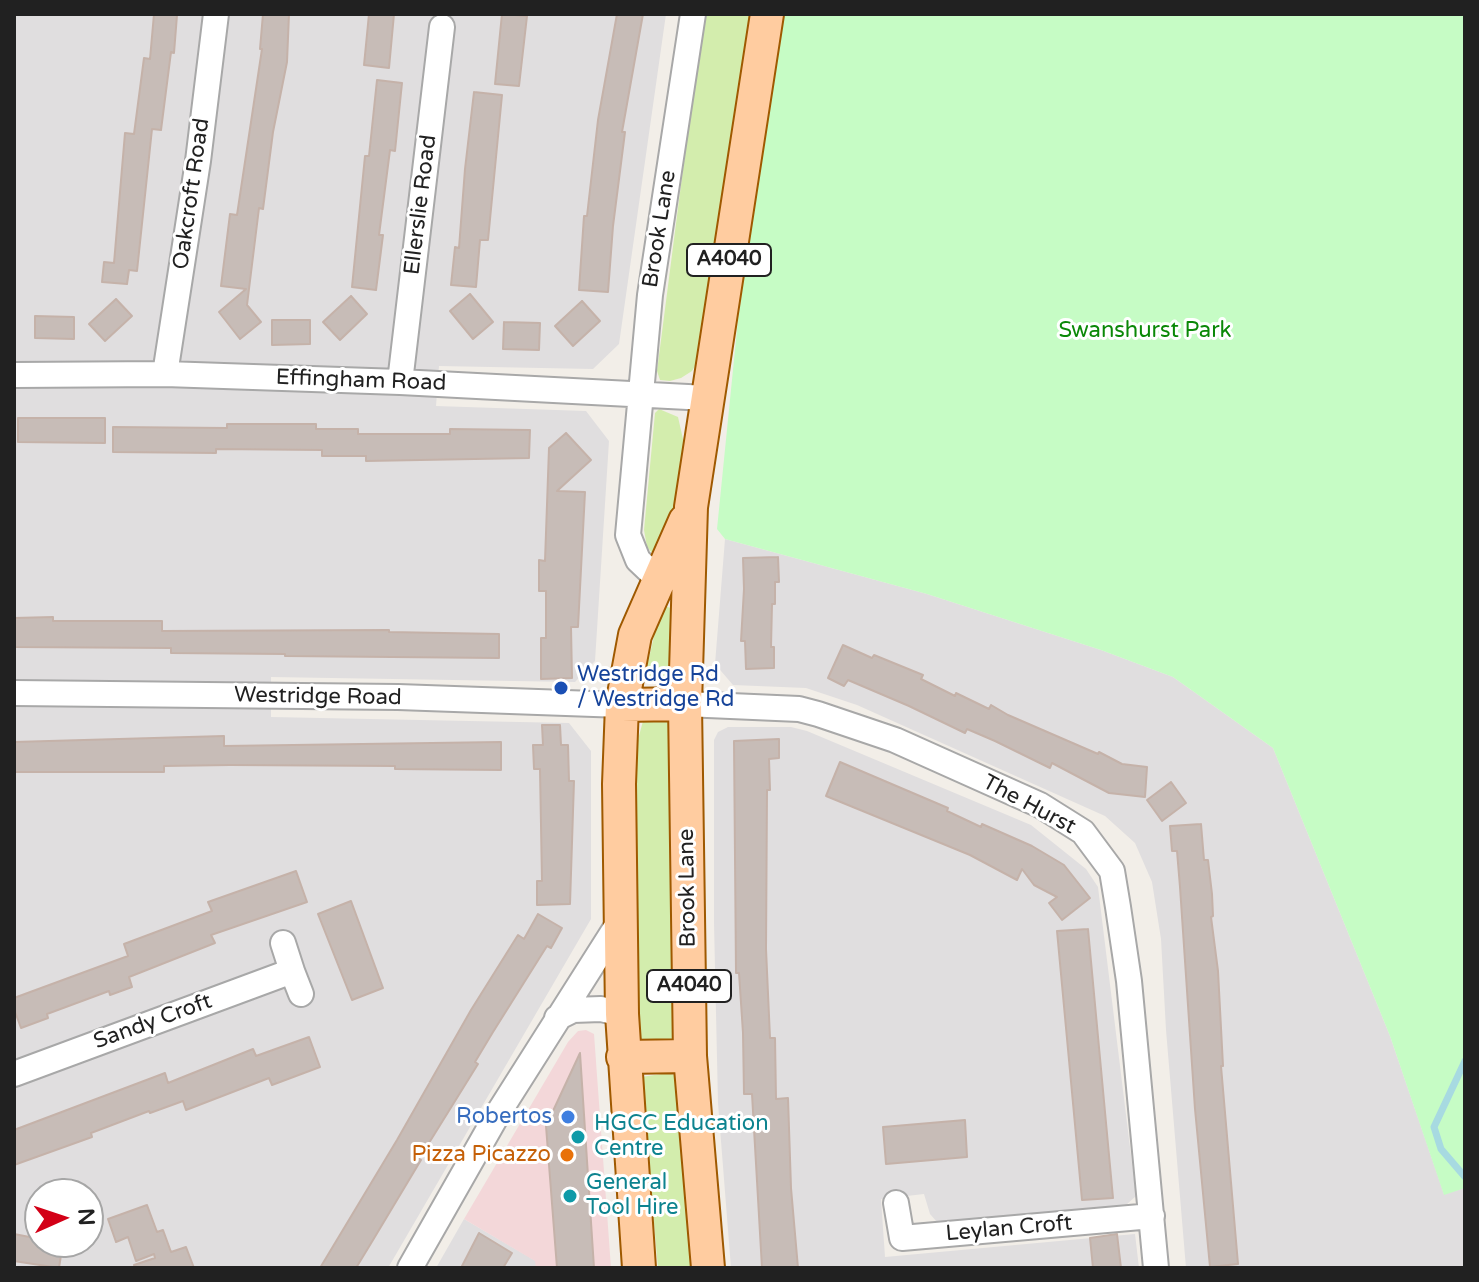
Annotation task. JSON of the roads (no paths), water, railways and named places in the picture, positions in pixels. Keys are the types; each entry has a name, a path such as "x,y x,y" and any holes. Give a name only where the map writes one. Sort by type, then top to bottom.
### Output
{"main road":[{"name":"Brook Lane","path":"708,1268 690,1056 685,704 691,507 767,14"},
{"name":"Brook Lane","path":"639,1268 623,1057 619,784 622,705 635,635 691,507"},
{"path":"622,705 685,704"},
{"path":"623,1057 690,1056"}],"street":[{"name":"Oakcroft Road","path":"165,374 198,161 216,14"},
{"name":"Brook Lane","path":"658,579 638,560 628,535 650,295 693,14"},
{"name":"Ellerslie Road","path":"400,382 442,27"},
{"name":"Effingham Road","path":"14,375 165,374 400,382 707,398"},
{"name":"Westridge Road","path":"14,693 398,697 622,705"},
{"name":"The Hurst","path":"685,704 799,709 818,714 895,740 1040,805 1083,832 1112,871 1129,981 1156,1268"},
{"path":"410,1268 497,1115 620,921"},
{"path":"283,943 301,994"},
{"name":"Sandy Croft","path":"14,1074 292,971"},
{"path":"557,1018 573,1010 601,1009 622,1014"},
{"name":"Leylan Croft","path":"896,1203 902,1238 1152,1216"}],"waterway":[{"path":"1465,1061 1434,1127 1441,1149 1465,1177"}],"place":[{"name":"Westridge Rd / Westridge Rd","path":"561,688"},
{"name":"Robertos","path":"568,1117"},
{"name":"HGCC Education Centre","path":"578,1137"},
{"name":"Pizza Picazzo","path":"567,1155"},
{"name":"General Tool Hire","path":"570,1196"}],"park label":[{"name":"Swanshurst Park","path":"1145,331"}]}
